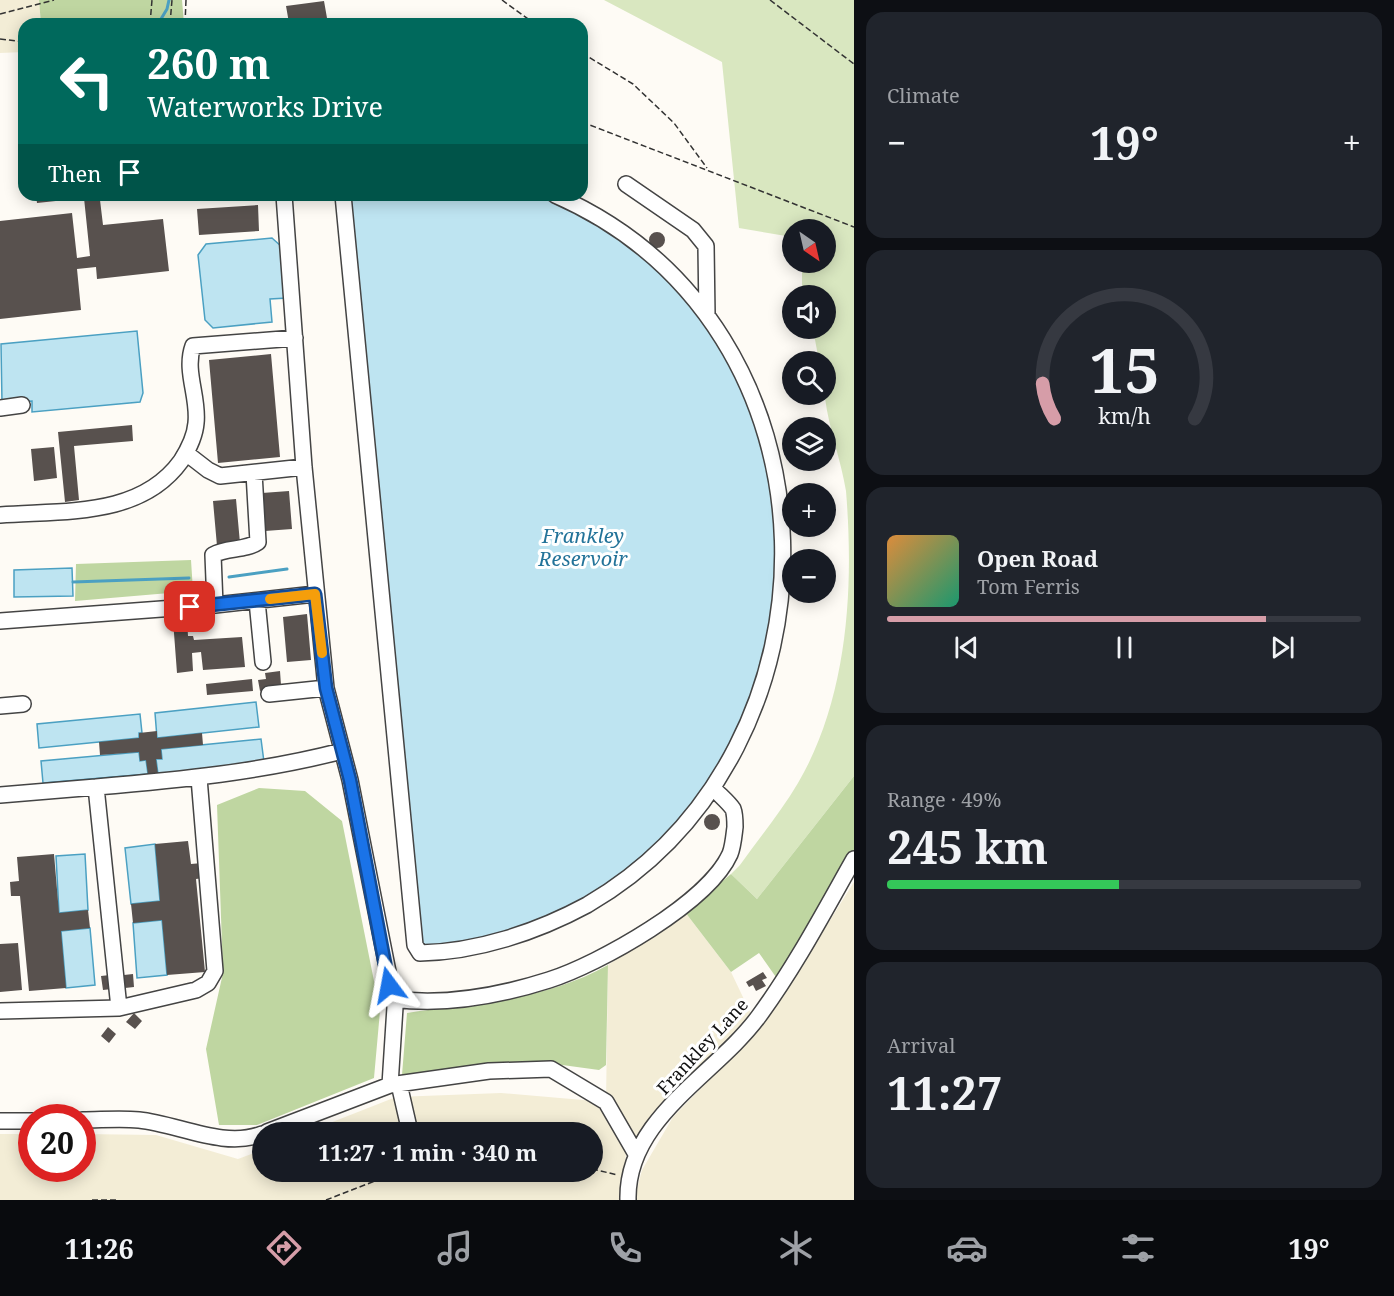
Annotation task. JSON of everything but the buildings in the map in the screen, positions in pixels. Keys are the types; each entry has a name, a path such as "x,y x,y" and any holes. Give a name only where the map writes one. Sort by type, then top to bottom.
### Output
{"street":[{"path":"626,184 693,230 706,246 707,315"},
{"path":"285,201 304,467 326,688 342,750 395,1007 394,1084 407,1122"},
{"path":"344,201 415,949 420,953 427,953 494,941 569,915 604,896 655,859 680,836 717,792 758,718 772,679 784,634 789,557 785,497 764,413 731,348 707,315 660,261 606,222 566,201"},
{"path":"0,515 87,509 144,495 169,477 186,453 196,425 189,356 193,346 296,338"},
{"path":"0,408 22,405"},
{"path":"186,453 220,476 304,467"},
{"path":"215,605 213,555 250,547 258,542 254,473"},
{"path":"0,621 215,605 315,594"},
{"path":"257,601 262,662"},
{"path":"269,694 326,688"},
{"path":"0,706 23,704"},
{"path":"0,795 199,778 283,766 342,750"},
{"path":"0,1011 119,1008 196,990 208,983 215,971 199,778"},
{"path":"96,787 119,1008"},
{"path":"393,999 424,1003 503,992 551,979 582,967 636,938 687,901 721,867 730,853 734,832 733,810 717,792"},
{"name":"Frankley Lane","path":"628,1200 628,1177 642,1141 677,1100 758,1018 783,981 854,859"},
{"path":"293,1122 394,1084 489,1071 552,1070 606,1102 636,1154"},
{"path":"96,1120 137,1120 172,1125 222,1138 252,1137"},
{"path":"0,1121 18,1121"}],"path":[{"path":"0,14 54,0"},
{"path":"150,18 152,0"},
{"path":"170,18 172,0"},
{"path":"185,18 186,0"},
{"path":"502,0 527,18"},
{"path":"770,0 854,64"},
{"path":"0,39 18,41"},
{"path":"588,57 633,84 674,123 707,169"},
{"path":"588,124 854,226"},
{"path":"603,1171 628,1177"},
{"path":"326,1200 372,1182"},
{"path":"92,1200 118,1200"}],"shaded area":[{"path":"0,0 39,0 40,18 18,18 18,52 0,53"},
{"path":"854,882 854,1200 634,1200 642,1170 673,1117 745,1043 784,993"},
{"path":"685,912 731,972 751,1014 668,1104 626,1154 621,1200 0,1200 0,1134 18,1134 18,1182 96,1182 96,1134 156,1135 238,1159 252,1154 252,1182 603,1182 603,1122 332,1122 396,1097 501,1093 606,1102 608,965"}],"green space":[{"path":"39,0 182,0 184,18 40,18"},
{"path":"604,0 854,0 854,776 757,899 731,874 784,804 815,750 828,715 844,642 849,566 846,491 836,449 836,417 829,417 826,405 836,405 836,351 817,351 815,339 836,339 836,285 802,285 802,273 836,273 836,219 782,219 782,235 739,228 722,62"},
{"path":"191,560 193,591 75,601 76,564"},
{"path":"854,776 854,851 785,973 778,980 759,953 731,972 685,912 731,874 757,899"},
{"path":"259,788 305,791 342,821 380,1011 374,1078 264,1122 252,1122 252,1125 219,1125 206,1049 223,973 217,805"},
{"path":"608,965 606,1065 599,1070 555,1064 402,1075 407,1013 484,1003 535,993 584,977"}],"water":[{"name":"Frankley Reservoir","path":"351,201 556,201 622,238 692,303 751,397 781,514 766,682 691,815 598,893 524,927 459,943 421,948"},
{"path":"272,238 282,247 287,298 270,299 272,322 213,328 205,320 198,255 206,244"},
{"path":"137,331 143,393 140,402 32,412 32,401 2,403 1,344"},
{"path":"72,568 73,596 14,597 14,570"},
{"path":"256,702 259,727 157,738 155,713"},
{"path":"140,714 142,733 139,733 139,738 39,748 37,724"},
{"path":"261,739 264,762 158,774 156,759 162,759 161,749"},
{"path":"139,752 140,761 146,760 148,774 43,783 41,761"},
{"path":"155,844 160,901 131,904 125,848"},
{"path":"85,854 88,910 59,913 56,856"},
{"path":"162,920 167,975 137,978 133,923"},
{"path":"90,928 95,985 66,988 61,931"}],"waterway":[{"path":"162,18 169,0"},
{"path":"229,577 287,569"},
{"path":"73,582 189,578"}],"slow traffic":[{"path":"270,599 315,594 322,653"}],"route":[{"path":"190,607 315,594 326,688 350,780 389,985"}]}
